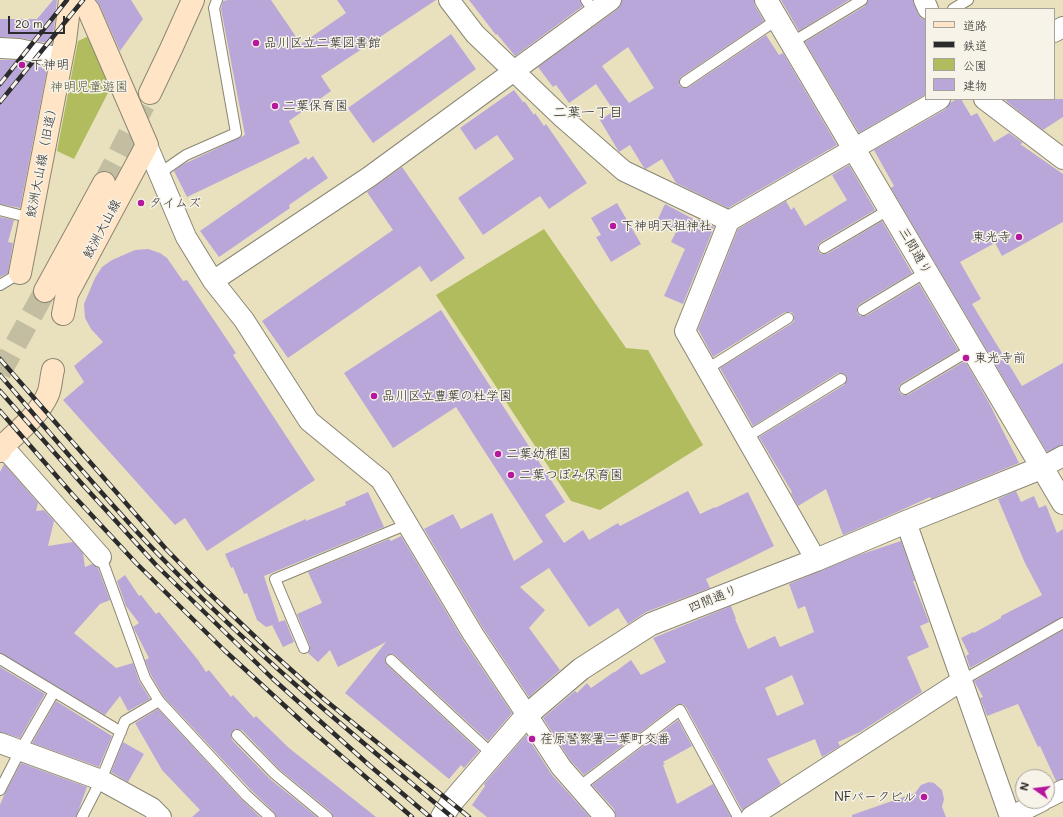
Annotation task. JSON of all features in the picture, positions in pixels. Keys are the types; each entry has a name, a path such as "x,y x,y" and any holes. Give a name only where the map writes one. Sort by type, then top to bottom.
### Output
{"main road":[{"name":"鮫洲大山線（旧道）","path":"20,273 61,58 70,0"},
{"path":"80,0 92,17 147,145"},
{"path":"150,94 193,0"},
{"name":"鮫洲大山線","path":"63,314 67,294 147,145"},
{"name":"鮫洲大山線","path":"44,291 104,183"},
{"path":"1,447 40,406 48,394 53,370"}],"street":[{"path":"449,0 476,34 513,71 563,118 624,171 729,222"},
{"path":"213,281 369,177 513,71 590,6 611,0"},
{"name":"三間通り","path":"766,0 1063,503"},
{"path":"0,48 19,49 61,58"},
{"path":"816,560 685,331 729,222 938,100"},
{"path":"985,100 1063,159"},
{"path":"147,145 186,237 213,281 244,320 309,421 382,480 473,634 561,767 605,817"},
{"path":"1,447 101,557"},
{"path":"1042,468 1063,456"},
{"name":"四間通り","path":"442,817 451,803 527,715 581,669 651,624 816,560 906,522 1042,468"},
{"path":"906,522 1010,817 1025,809"},
{"path":"751,817 961,681"},
{"path":"0,743 101,780 152,808 161,817"}],"lane":[{"path":"160,173 186,155 236,133 214,8 217,0"},
{"path":"791,42 862,0"},
{"path":"955,8 968,0"},
{"path":"685,82 778,19"},
{"path":"824,248 890,209"},
{"path":"0,210 31,218"},
{"path":"863,310 926,272"},
{"path":"0,285 20,273"},
{"path":"707,369 788,318"},
{"path":"905,389 972,349"},
{"path":"747,437 841,379"},
{"path":"304,648 275,580 408,524"},
{"path":"101,557 145,678 159,701 246,795 270,817"},
{"path":"961,681 1063,623"},
{"path":"0,659 121,732"},
{"path":"391,660 493,755"},
{"path":"0,790 20,751 54,692"},
{"path":"82,817 101,780 125,721 159,701"},
{"path":"579,787 680,710 738,817"},
{"path":"237,735 275,774 327,817"}],"green space":[{"name":"神明児童遊園","path":"89,36 111,87 74,159 57,151 78,41"},
{"path":"544,229 626,348 648,350 703,445 600,510 571,501 436,295"}],"building":[{"path":"53,0 57,0 52,44 21,38 0,37 0,19 37,19"},
{"path":"96,0 131,0 143,19 120,51 100,6"},
{"path":"271,0 301,44 346,13 337,0 436,0 321,76 331,91 289,121 300,143 187,197 174,171 182,165 245,135 221,9 223,1"},
{"path":"469,0 580,0 583,6 515,56 497,34 496,35"},
{"path":"622,0 754,0 755,6 764,21 681,77 679,80 679,85 683,88 689,87 766,35 779,55 783,53 837,145 728,208 676,183 662,159 646,169 630,145 619,152 600,120 614,111 596,84 569,103 556,85 553,87 538,67 618,9","holes":["628,47 654,88 629,103 602,66"]},
{"path":"781,0 849,0 799,31"},
{"path":"868,0 913,0 918,14 921,18 925,20 925,95 859,133 805,42 865,6"},
{"path":"451,34 476,69 373,143 348,108"},
{"path":"0,60 17,60 43,66 41,68 47,70 20,208 0,204"},
{"path":"514,90 534,115 535,113 544,126 546,124 587,183 549,209 540,196 483,235 458,198 514,159 497,135 475,150 460,128"},
{"path":"1063,99 1063,117 1043,130 1006,100"},
{"path":"955,100 962,100 971,116 977,113 994,142 1009,133 1023,143 1020,144 1063,174 1063,222 1002,256 995,243 960,262 981,299 972,304 1022,386 1063,363 1063,445 1047,452 891,188 894,186 874,150 946,109 950,103"},
{"path":"313,156 328,178 289,205 290,208 219,257 200,231 306,157 308,160"},
{"path":"849,165 875,210 821,242 818,245 818,251 821,254 827,254 882,221 912,273 860,304 857,307 857,313 860,316 866,316 919,284 958,350 902,383 899,386 899,392 902,395 908,395 965,361 989,403 1019,463 931,499 930,497 843,535 826,489 798,506 791,493 792,492 759,437 844,385 847,379 846,375 838,373 753,426 720,368 791,324 794,321 794,315 791,312 785,312 713,357 698,329 738,229 786,201 791,210 794,207 805,226 847,200 832,175"},
{"path":"402,167 465,258 431,282 420,266 288,358 262,321 393,230 367,192"},
{"name":"下神明天祖神社","path":"617,203 641,244 611,262 596,237 601,235 591,218"},
{"path":"665,204 699,222 698,219 714,227 683,304 664,296 685,249 671,242 677,230 657,221"},
{"path":"0,217 14,220 8,242 13,243 8,273 0,277"},
{"path":"148,249 160,253 167,258 183,281 187,280 236,353 233,355 315,480 207,551 185,518 175,525 63,400 84,382 74,366 103,342 91,329 85,318 84,304 95,278 102,267 112,260 135,250"},
{"path":"441,310 565,502 545,515 564,543 583,530 589,540 618,523 620,526 688,491 700,514 748,492 774,546 706,579 710,588 646,612 628,624 618,608 589,627 549,568 520,587 545,610 529,628 560,670 529,697 483,628 424,529 453,514 461,529 492,513 514,561 543,542 456,407 393,448 344,373"},
{"path":"4,464 38,503 36,511 44,510 54,521 48,546 73,542 83,553 85,567 92,564 98,568 110,600 100,604 74,633 116,668 133,663 139,681 150,699 128,711 120,696 105,715 0,653 0,472"},
{"path":"1016,491 1021,502 1034,496 1039,508 1046,505 1057,533 1063,529 1063,617 970,668 966,656 969,654 961,638 973,632 974,633 1001,618 1001,616 1042,595 1025,563 998,499"},
{"path":"368,492 384,527 264,576 279,622 285,620 294,642 283,647 272,625 266,627 257,620 247,593 244,594 233,567 231,568 225,554 306,519 306,521 346,505 345,502"},
{"path":"401,536 463,640 512,713 488,741 395,655 387,655 385,659 387,665 479,751 464,768 461,765 449,779 345,693 386,642 338,667 330,650 318,662 308,653 310,646 297,614 322,603 308,572 389,539 391,541"},
{"path":"901,541 915,581 913,581 929,622 920,626 929,647 907,657 922,692 860,732 838,742 840,746 822,757 815,739 767,759 781,784 742,810 683,704 676,705 584,775 570,760 543,718 575,691 577,693 587,683 591,688 631,660 641,675 666,662 653,638 731,606 748,649 775,636 780,647 814,632 805,606 798,609 789,584 859,555","holes":["792,675 804,704 777,716 765,688"]},
{"path":"125,575 139,596 141,595 156,614 159,612 206,672 209,670 231,697 233,695 254,718 256,716 289,748 376,817 333,817 331,812 279,769 242,730 235,729 231,734 232,740 270,779 317,817 276,817 274,812 251,790 164,697 151,675 145,660 149,658 133,627 139,623 126,606 117,581"},
{"path":"1063,630 1063,779 1056,781 1055,769 1051,769 1040,746 1038,747 1018,704 987,716 980,698 983,697 974,681"},
{"path":"0,667 45,694 20,738 0,732"},
{"path":"56,701 112,736 99,767 32,743"},
{"path":"158,709 241,799 260,817 192,817 200,810 162,770 135,723"},
{"path":"678,720 692,746 663,762 665,764 663,765 677,804 713,784 731,817 616,817 614,809 592,785"},
{"path":"526,735 552,775 590,817 487,817 472,805 485,786 484,784"},
{"path":"123,742 144,754 128,782 111,772"},
{"path":"21,763 87,787 76,817 0,817 0,805"},
{"name":"NFパークビル","path":"929,782 934,783 942,790 944,799 942,807 946,817 852,817 852,815 915,793 921,785"}],"tunnel":[{"path":"104,183 150,93"},
{"path":"0,373 45,291"}],"railway":[{"path":"0,84 67,0"},
{"path":"0,102 83,0"},
{"path":"0,359 166,549 206,590 270,651 325,700 469,817"},
{"path":"0,375 117,510 193,589 301,690 452,817"},
{"path":"0,391 157,566 273,679 369,765 430,817"},
{"path":"0,411 73,495 136,563 224,650 310,729 412,817"}],"place":[{"name":"品川区立二葉図書館","path":"256,43"},
{"name":"下神明","path":"22,65"},
{"name":"二葉保育園","path":"275,106"},
{"name":"タイムズ","path":"141,203"},
{"name":"下神明天祖神社","path":"613,226"},
{"name":"東光寺","path":"1019,237"},
{"name":"東光寺前","path":"966,358"},
{"name":"品川区立豊葉の杜学園","path":"374,396"},
{"name":"二葉幼稚園","path":"498,454"},
{"name":"二葉つぼみ保育園","path":"511,475"},
{"name":"荏原警察署二葉町交番","path":"532,739"},
{"name":"NFパークビル","path":"924,797"}],"district":[{"name":"二葉一丁目","path":"588,113"}]}
